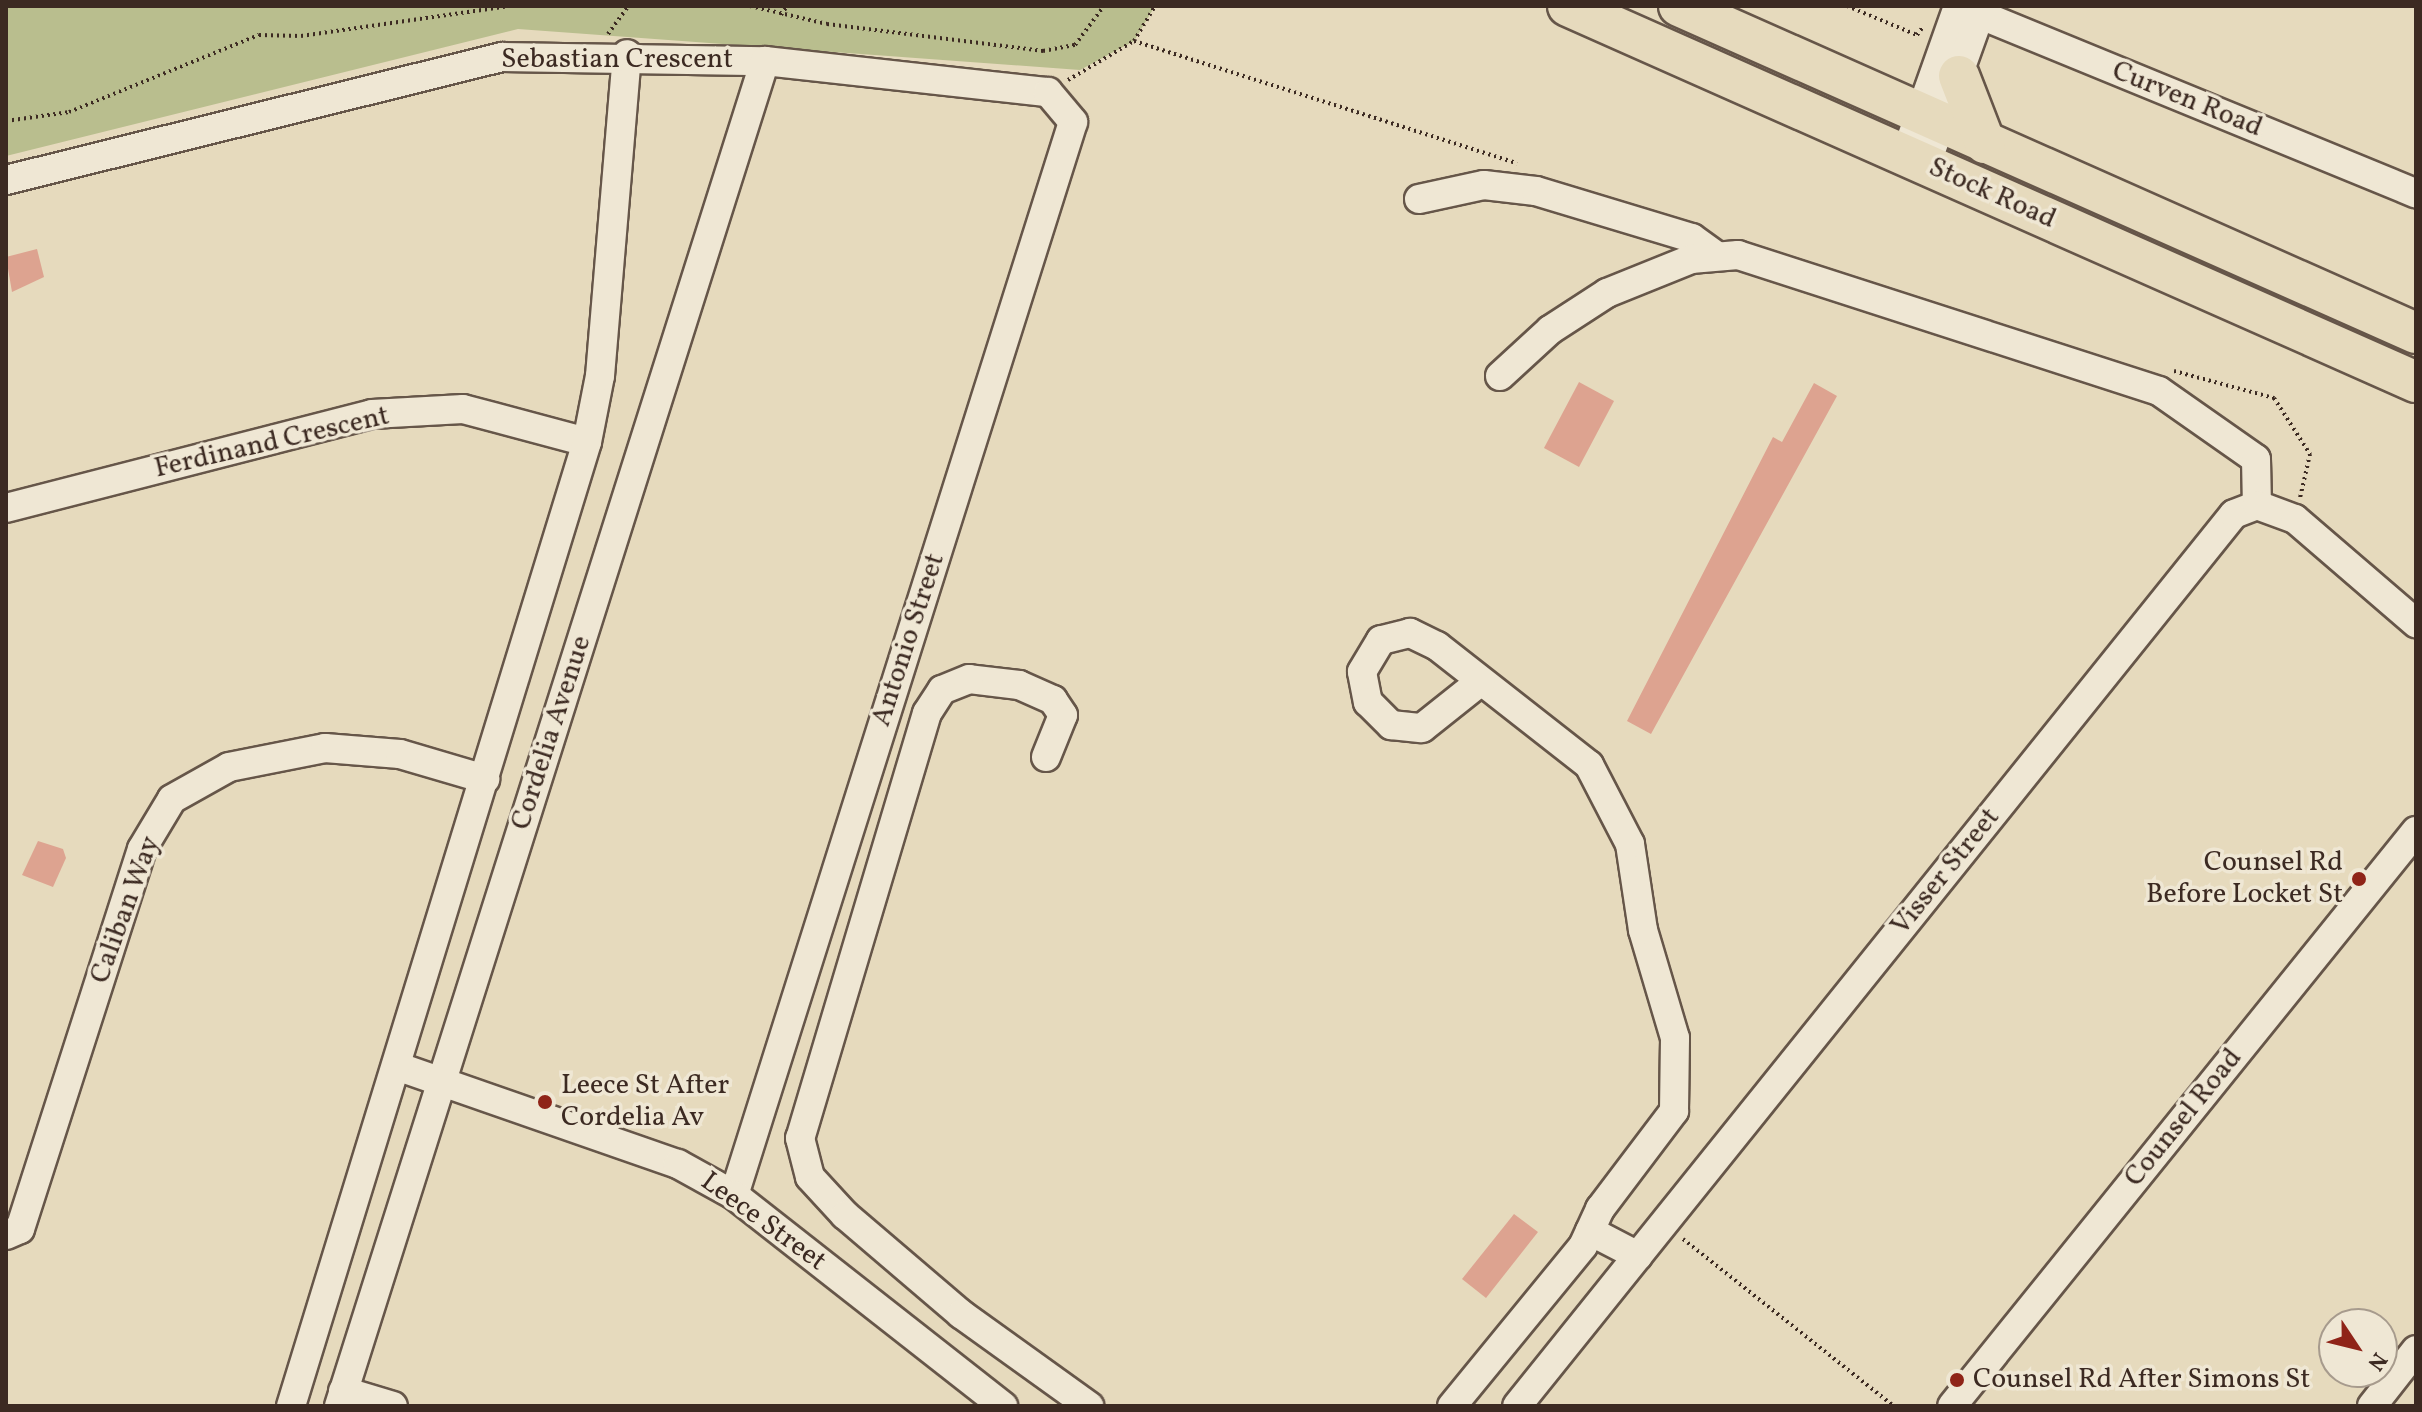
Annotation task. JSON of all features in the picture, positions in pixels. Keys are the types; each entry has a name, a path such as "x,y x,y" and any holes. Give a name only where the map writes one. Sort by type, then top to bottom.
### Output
{"highway":[{"name":"Stock Road","path":"1568,6 2416,382"},
{"name":"Stock Road","path":"1679,6 2416,333"},
{"path":"1959,76 1985,143"}],"street":[{"path":"1915,160 1970,8"},
{"path":"1931,119 1959,76 1970,8"},
{"name":"Curven Road","path":"1970,8 2416,193"},
{"name":"Sebastian Crescent","path":"6,180 502,57 617,45 1048,92"},
{"name":"Cordelia Avenue","path":"291,1406 399,1067 587,442 600,376 617,45"},
{"name":"Cordelia Avenue","path":"341,1398 765,61"},
{"name":"Antonio Street","path":"734,1195 1073,122 1048,92"},
{"path":"1419,199 1484,185 1536,191 1692,238 1714,254"},
{"path":"1500,376 1550,330 1607,293 1714,254 1738,255 2159,391 2256,459 2257,505 2295,519 2416,623"},
{"name":"Ferdinand Crescent","path":"6,508 372,414 463,409 587,442"},
{"name":"Visser Street","path":"1517,1406 2234,514 2257,505"},
{"path":"1046,757 1063,715 1053,700 988,677 942,690 935,702 800,1138 810,1177 845,1215 961,1314 1089,1406"},
{"path":"1452,1406 1590,1231 1674,1111 1675,1038 1643,930 1630,844 1589,765 1481,681"},
{"name":"Caliban Way","path":"6,1235 20,1229 142,849 172,799 229,767 325,748 400,754 485,779"},
{"name":"Counsel Road","path":"1952,1406 2416,831"},
{"name":"Leece Street","path":"399,1067 625,1140 734,1195 1003,1406"},
{"path":"1590,1231 1638,1256"},
{"path":"2372,1406 2416,1350"},
{"path":"341,1398 393,1406"}],"path":[{"path":"6,121 69,112 259,35 301,36 508,6"},
{"path":"617,45 628,6"},
{"path":"750,6 781,15 1043,51 1075,45 1104,6"},
{"path":"781,15 787,6"},
{"path":"1048,92 1134,41 1155,6"},
{"path":"1847,6 1917,35 1931,16"},
{"path":"1663,1224 1894,1406"}],"green space":[{"path":"6,6 1155,6 1134,41 1080,70 518,29 6,156"}],"building":[{"path":"37,249 44,277 12,292 6,257"},
{"path":"1579,382 1614,401 1579,467 1544,448"},
{"path":"1814,383 1837,396 1651,734 1627,721 1773,437 1782,442"},
{"path":"38,841 63,849 66,858 53,887 22,875"},
{"path":"1514,1214 1538,1232 1486,1298 1462,1279"}],"place":[{"name":"Counsel Rd Before Locket St","path":"2359,879"},
{"name":"Leece St After Cordelia Av","path":"545,1102"},
{"name":"Counsel Rd After Simons St","path":"1957,1380"}]}
